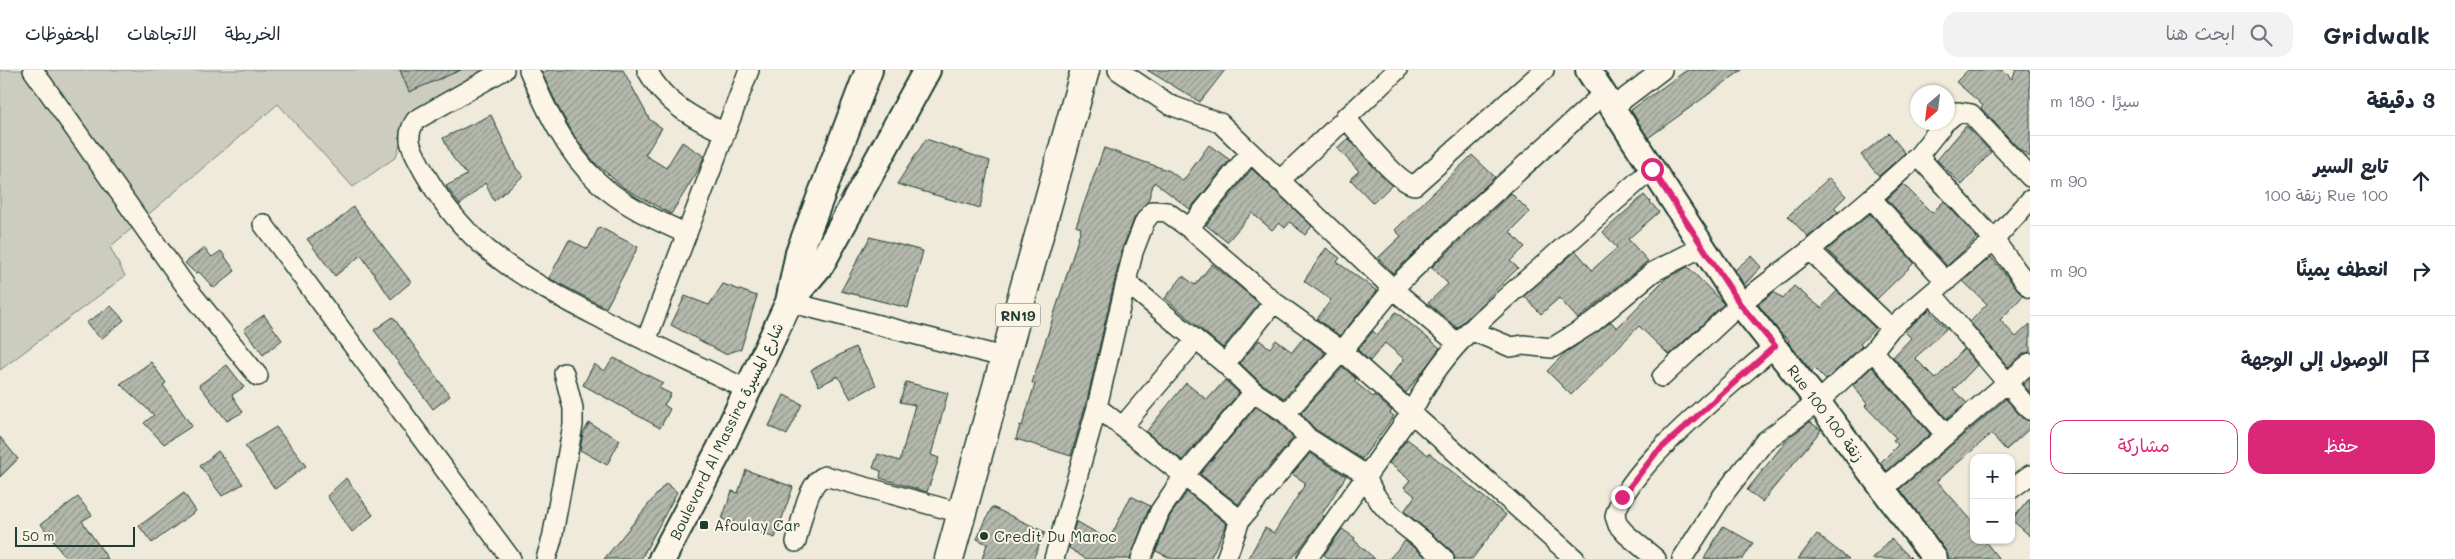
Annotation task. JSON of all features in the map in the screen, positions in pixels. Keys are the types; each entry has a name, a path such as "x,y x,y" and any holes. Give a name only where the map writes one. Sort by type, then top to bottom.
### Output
{"main road":[{"name":"Boulevard Al Massira شارع المسيرة","path":"662,559 720,449 789,302 799,253 869,70"},
{"name":"Boulevard Al Massira شارع المسيرة","path":"789,302 821,264 927,70"},
{"name":"RN19","path":"949,559 1085,70"}],"street":[{"path":"33,70 187,288 258,376"},
{"path":"504,70 416,120 409,133 410,146 445,207 489,251 519,274 646,341 748,390"},
{"path":"529,70 551,118 569,147 597,181 630,206 687,234"},
{"path":"647,70 654,83 671,102 694,118 725,133"},
{"path":"646,341 749,70"},
{"path":"1118,70 1170,105 1220,123 1393,289 1463,336 1511,346 1523,345 1552,348 1592,323 1654,272 1704,246"},
{"path":"1279,181 1397,70"},
{"path":"1345,118 1403,181 1416,185 1544,70"},
{"name":"Rue 100 زنقة 100","path":"1588,70 1740,304 1775,346 1884,488 1933,558"},
{"path":"1286,413 1342,351 1393,289 1460,224 1608,101 1662,70"},
{"path":"1955,114 1957,112 1971,114 2030,177"},
{"path":"1662,377 1740,304 1810,250 1871,198 1918,156 1939,130"},
{"path":"1189,228 1250,152"},
{"path":"1918,156 1994,240 2030,288"},
{"path":"1310,558 1412,412 1420,395 1463,336 1652,169"},
{"path":"1871,198 1939,288 2007,384 2030,410"},
{"path":"1682,559 1723,495 1765,441 1818,402 1873,351 1891,328 1994,240 2030,200"},
{"path":"1054,559 1097,407 1138,237 1145,221 1153,211 1167,212 1189,228 1274,302 1342,351 1574,559"},
{"path":"263,224 511,559"},
{"path":"1810,250 1891,328"},
{"path":"1126,282 1225,364 1254,392 1286,413 1308,438 1366,476 1371,492 1399,524 1430,545 1444,559"},
{"path":"789,302 1006,358"},
{"path":"1225,364 1274,302"},
{"path":"1122,427 1195,341"},
{"path":"1656,559 1618,525 1615,516 1622,497 1656,453 1775,346"},
{"path":"1873,351 1944,434"},
{"path":"1884,488 1944,434 2007,384 2030,363"},
{"path":"546,559 552,539 573,425 573,408 564,373"},
{"path":"1141,559 1160,511 1184,476 1254,392"},
{"path":"1097,407 1240,520"},
{"path":"1226,559 1240,520 1308,438"},
{"path":"2015,486 2030,475"},
{"path":"796,542 812,488 819,478 824,476 961,513"}],"shaded area":[{"path":"0,70 482,70 407,121 396,157 353,187 278,104 110,247 125,276 0,370"}],"building":[{"path":"400,70 461,70 409,92"},
{"path":"548,70 623,70 650,120 662,128 645,155 666,168 682,142 704,156 699,169 671,214 624,188 594,162 575,137 559,109 542,73"},
{"path":"1147,70 1225,70 1200,102"},
{"path":"1687,70 1742,70 1648,138 1631,110"},
{"path":"1968,70 2003,70 2012,79 2016,70 2030,70 2030,157 2020,150 1981,108 1983,106 1956,82"},
{"path":"491,115 516,168 523,176 494,201 485,183 460,205 446,186 467,175 453,158 443,138"},
{"path":"1966,126 1991,152 1962,185 1937,160"},
{"path":"1889,133 1905,153 1879,176 1861,155"},
{"path":"1348,138 1392,185 1373,203 1350,179 1359,171 1337,148"},
{"path":"926,139 990,161 980,208 897,184"},
{"path":"1209,145 1230,160 1190,209 1154,182 1148,201 1135,217 1122,249 1087,400 1071,456 1016,439 1035,384 1032,383 1081,228 1076,226 1104,148 1170,171 1183,181"},
{"path":"1472,155 1495,177 1393,273 1378,258 1401,236 1395,230"},
{"path":"1252,169 1312,226 1305,235 1290,222 1285,228 1279,223 1272,230 1252,213 1227,242 1206,225"},
{"path":"1829,178 1846,196 1834,208 1838,212 1808,237 1788,216"},
{"path":"1903,184 1932,213 1944,201 1977,238 1947,266 1887,199"},
{"path":"1511,193 1530,212 1510,232 1525,247 1510,261 1518,268 1457,328 1428,303 1448,284 1432,267"},
{"path":"1644,195 1659,212 1628,239 1648,261 1578,319 1559,298 1541,314 1524,296 1576,251 1592,270 1617,248 1603,232"},
{"path":"353,207 411,282 391,299 361,255 335,276 307,239 337,221"},
{"path":"1870,214 1914,263 1877,299 1827,250"},
{"path":"599,227 638,247 606,308 549,278 569,240 588,249"},
{"path":"870,237 923,251 908,308 841,291"},
{"path":"204,248 212,257 221,251 235,271 214,288 199,272 195,273 185,263"},
{"path":"1326,248 1340,258 1337,262 1377,291 1340,336 1317,319 1331,300 1304,281"},
{"path":"1751,256 1761,267 1744,285 1735,270"},
{"path":"1991,257 2023,296 2000,320 2016,337 2030,324 2030,352 2023,354 2008,367 1970,322 1987,304 1963,281"},
{"path":"1212,264 1259,303 1223,348 1165,298 1183,276 1195,285"},
{"path":"1688,267 1724,304 1669,355 1639,326 1571,395 1547,371 1565,353 1611,322 1617,328 1666,278"},
{"path":"723,284 757,296 741,349 725,354 671,325 685,296 709,305"},
{"path":"1794,286 1821,308 1837,291 1875,328 1860,344 1862,346 1826,380 1815,369 1812,372 1788,342 1789,340 1780,333 1758,304 1774,292 1783,299"},
{"path":"111,306 124,320 101,339 86,323"},
{"path":"1929,310 1946,329 1915,358 1936,379 1964,349 1977,365 1953,390 1967,403 1947,419 1893,357 1911,338 1904,331"},
{"path":"1396,312 1440,348 1406,393 1389,378 1404,359 1385,343 1370,361 1358,350 1373,331 1377,335"},
{"path":"264,315 282,340 263,355 244,329"},
{"path":"393,317 450,396 433,409 374,330"},
{"path":"1304,337 1325,353 1284,398 1261,383 1240,363 1259,340 1270,348 1276,340 1292,352"},
{"path":"855,347 876,385 851,399 838,376 819,386 811,370"},
{"path":"614,358 663,383 659,388 671,394 664,405 670,409 660,428 583,385 594,364 604,371"},
{"path":"151,362 166,383 163,385 192,426 164,444 144,423 154,415 120,384"},
{"path":"227,365 244,387 232,395 243,412 227,421 199,385"},
{"path":"1343,367 1356,379 1354,381 1373,397 1374,395 1392,411 1390,413 1394,416 1362,459 1315,429 1301,413"},
{"path":"1872,367 1930,434 1887,471 1880,463 1898,445 1893,440 1896,438 1865,406 1867,404 1853,385"},
{"path":"2030,378 2030,393 2023,384"},
{"path":"1225,380 1239,393 1182,460 1146,432 1186,383 1207,400"},
{"path":"906,382 948,393 931,455 939,458 927,492 880,478 881,471 873,468 878,454 900,461 915,405 900,402"},
{"path":"784,395 802,404 787,435 769,426"},
{"path":"2006,399 2022,418 2030,421 2030,428 2006,450 1991,434 1937,481 1970,518 1970,544 1987,544 1999,559 1948,559 1946,551 1900,489"},
{"path":"1256,407 1279,422 1293,438 1238,504 1200,474"},
{"path":"1810,422 1821,430 1762,502 1747,490 1790,436"},
{"path":"589,423 620,440 607,465 580,450 583,433"},
{"path":"276,427 306,466 275,489 245,446"},
{"path":"0,437 18,459 0,477"},
{"path":"1407,439 1428,455 1429,453 1506,515 1472,559 1455,559 1452,551 1404,511 1415,496 1404,487 1410,480 1389,463"},
{"path":"218,451 243,484 222,496 200,466"},
{"path":"1310,453 1346,476 1322,514 1324,516 1292,559 1248,559 1265,528 1274,533 1306,483 1292,474"},
{"path":"746,470 793,487 775,538 722,519 732,491 738,493"},
{"path":"346,478 373,515 352,532 327,496"},
{"path":"666,483 677,492 641,559 604,559"},
{"path":"1187,492 1227,524 1210,559 1172,559 1156,551 1170,516"},
{"path":"184,493 196,511 152,543 139,526"},
{"path":"1131,496 1150,506 1130,559 1086,559 1069,548 1076,521 1109,540"},
{"path":"78,497 92,515 82,521 108,559 66,559 41,524"},
{"path":"2030,498 2030,536 2015,523 2015,516"},
{"path":"992,507 1045,532 1033,559 982,559 987,544 977,539"},
{"path":"1723,526 1753,543 1743,559 1704,559"},
{"path":"1342,529 1355,538 1354,540 1375,559 1329,559 1324,555"},
{"path":"1817,534 1828,543 1849,559 1798,559"},
{"path":"1891,539 1912,559 1872,559"},
{"path":"1405,541 1415,548 1428,559 1389,559"}],"place":[{"name":"Afoulay Car","path":"704,525"},
{"name":"Credit Du Maroc","path":"984,536"}],"route":[{"path":"1622,497 1656,453 1775,346 1740,304 1704,246 1652,169"}]}
